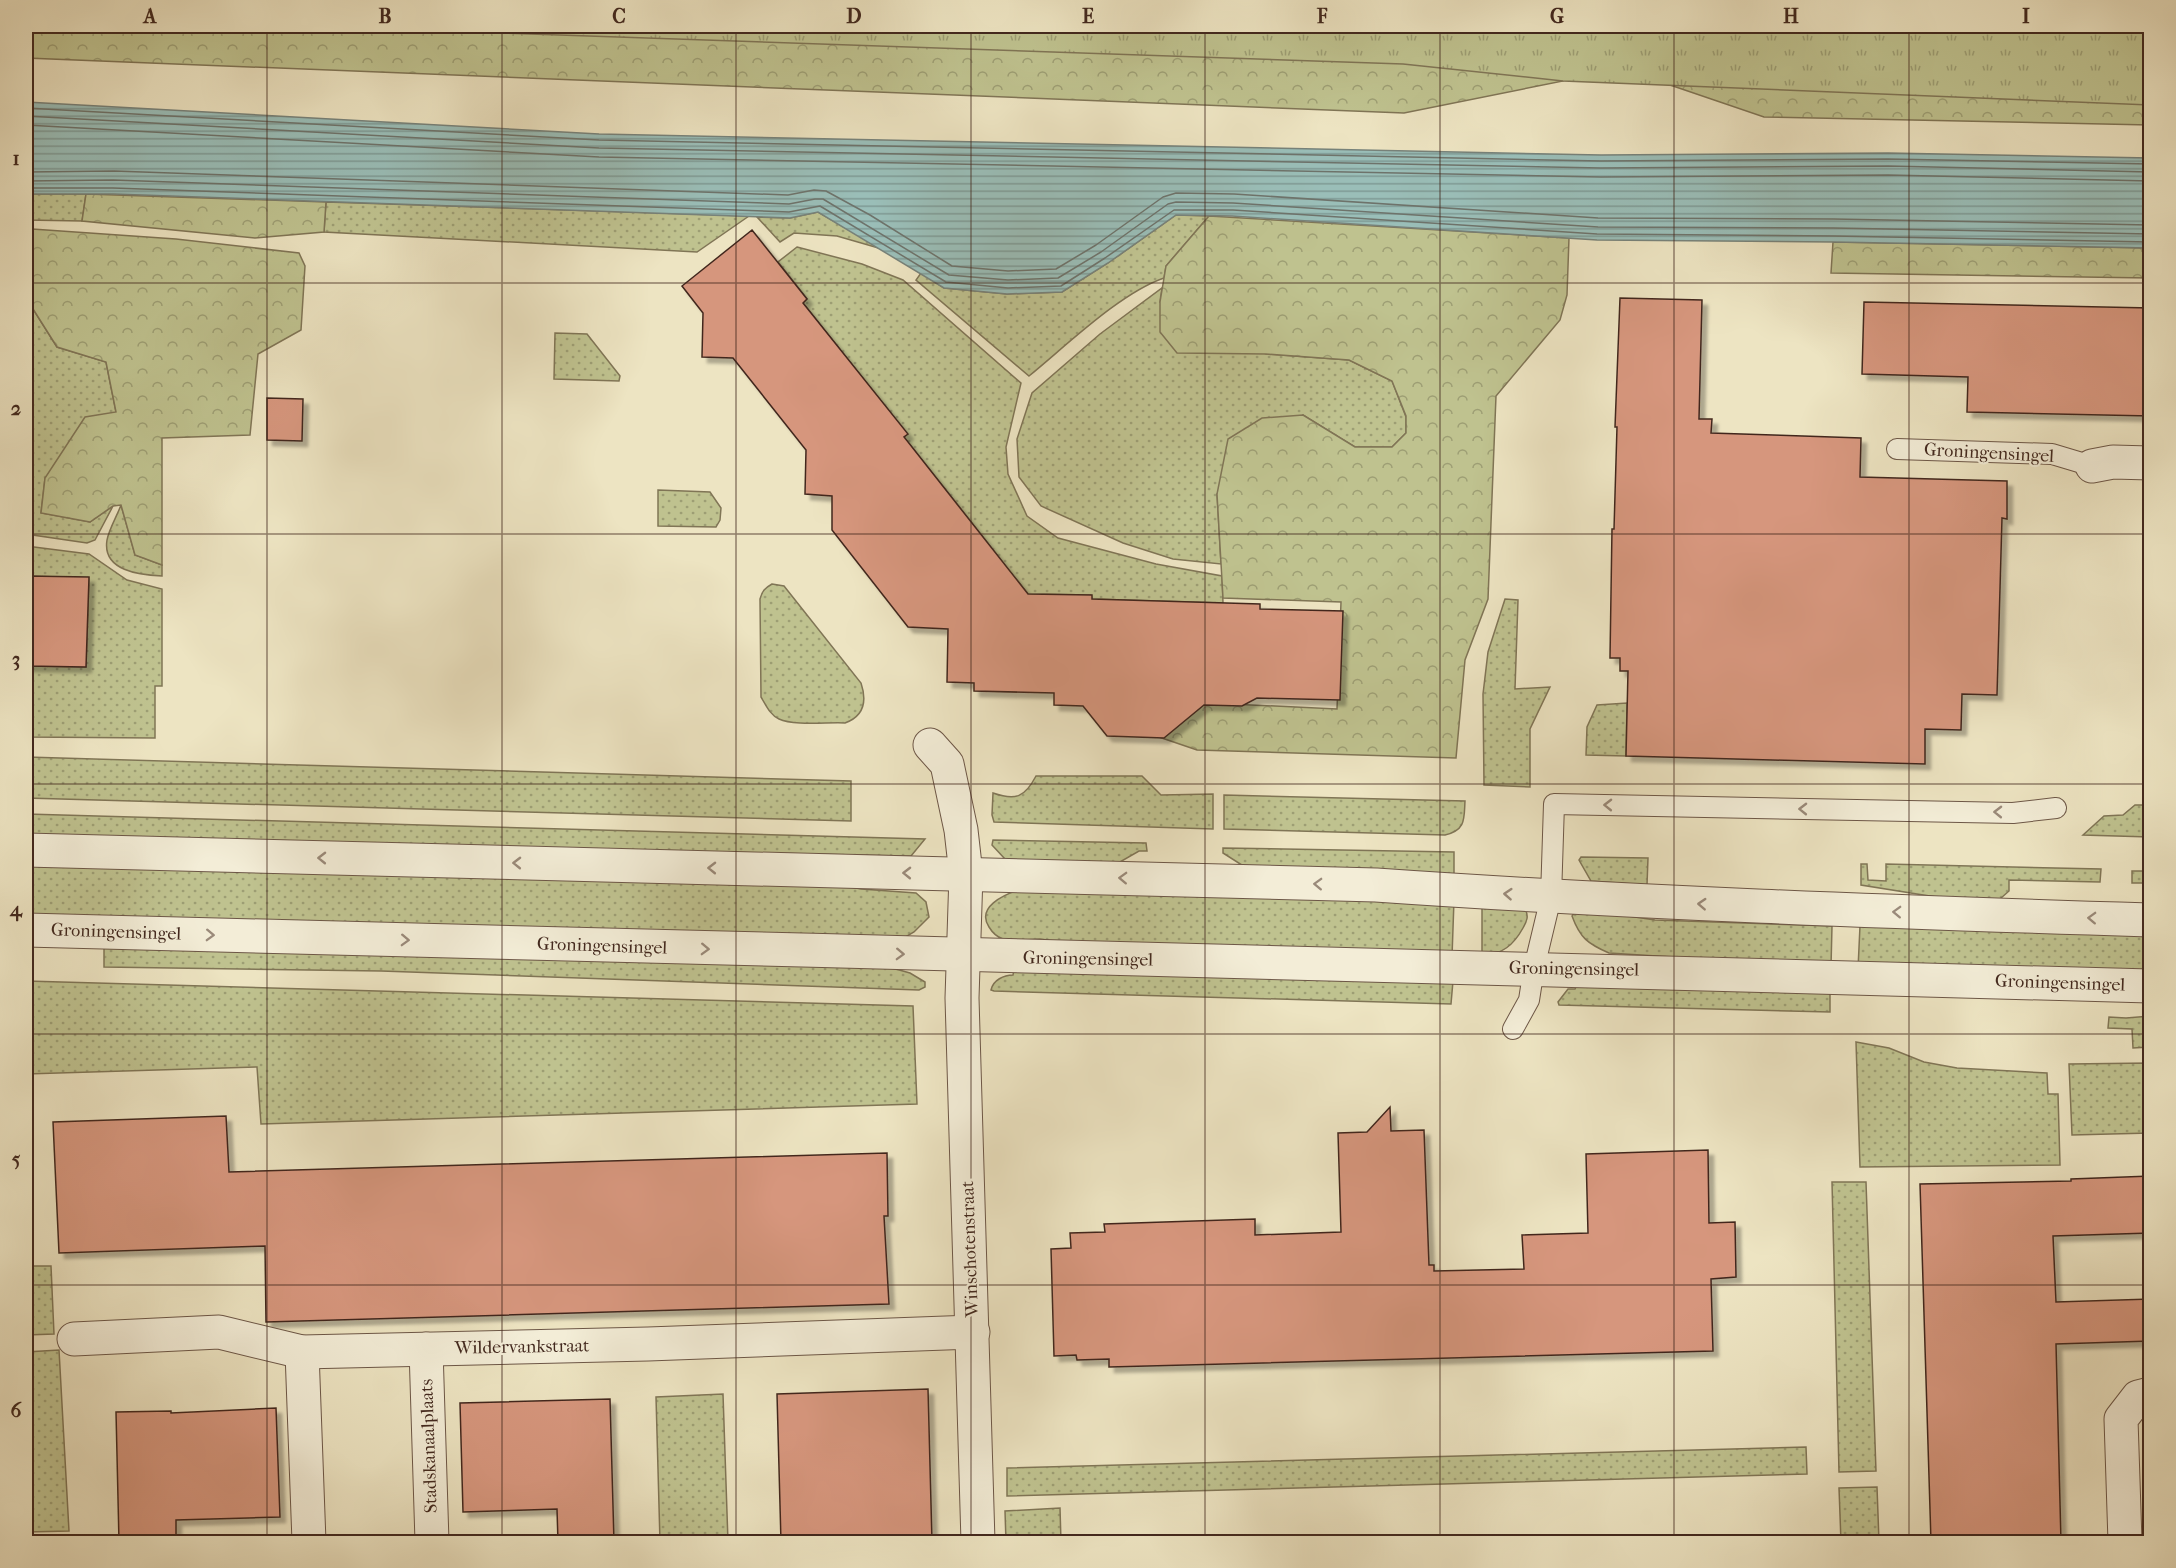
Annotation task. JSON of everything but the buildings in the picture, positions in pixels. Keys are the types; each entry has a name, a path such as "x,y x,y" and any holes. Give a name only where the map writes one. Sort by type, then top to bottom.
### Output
{"street":[{"name":"Groningensingel","path":"2092,466 2113,462 2151,463"},
{"path":"930,745 947,764 961,830 966,874"},
{"path":"26,850 1376,885 1551,897 1845,911 2151,920"},
{"name":"Winschotenstraat","path":"966,874 962,998 978,1542"},
{"name":"Groningensingel","path":"26,930 2151,986"},
{"name":"Wildervankstraat","path":"74,1339 219,1332 302,1352 648,1344 972,1332"},
{"name":"Stadskanaalplaats","path":"426,1349 432,1542"},
{"path":"302,1352 309,1542"},
{"path":"2125,1542 2121,1419 2138,1397 2151,1394"}],"lane":[{"name":"Groningensingel","path":"1897,449 2052,454 2092,466"},
{"path":"1514,1029 1529,1000 1551,897 1554,804 2013,813 2056,808"}],"green space":[{"path":"26,26 1549,26 1563,81 1404,113 26,58"},
{"path":"301,26 2150,26 2150,105 1563,81 1403,64"},
{"path":"2150,26 2150,125 1764,117 1626,70"},
{"path":"26,194 86,194 82,221 26,220"},
{"path":"86,194 326,202 324,232 255,238 82,221"},
{"path":"326,202 749,216 697,252 324,232"},
{"path":"818,212 882,249 837,236 794,233 780,242 757,217 790,218"},
{"path":"1176,215 1209,216 1166,266 1164,278 1147,285 1112,308 1029,376 916,280 921,273 944,288 1007,294 1062,292"},
{"path":"1209,216 1569,238 1567,295 1560,320 1496,396 1488,599 1465,660 1456,758 1197,750 1159,737 1126,699 1337,709 1341,602 1223,598 1217,494 1228,439 1262,418 1303,415 1355,447 1392,447 1406,433 1406,416 1392,381 1349,360 1266,354 1177,353 1160,332 1160,302 1166,266"},
{"path":"26,229 32,229 28,301 57,347 106,362 116,412 45,478 41,513 90,522 113,506 95,540 87,543 26,534"},
{"path":"32,229 176,239 299,253 305,266 301,330 258,354 250,435 162,438 162,565 135,555 121,505 113,506 90,522 41,513 45,478 85,417 116,412 106,362 57,347 28,301"},
{"path":"1833,242 2150,248 2150,278 1831,273"},
{"path":"797,247 862,264 903,280 1021,383 1006,447 1008,474 1027,516 1058,538 1156,564 1222,576 1223,603 1092,599 1091,595 1028,594 904,437 907,434 803,303 807,299 778,262"},
{"path":"1162,288 1160,302 1266,354 1349,360 1392,381 1406,417 1406,433 1392,447 1355,447 1303,415 1217,494 1221,564 1173,559 1123,543 1041,506 1019,477 1017,439 1032,393 1100,334"},
{"path":"555,333 587,334 620,376 619,381 554,379"},
{"path":"658,490 710,492 721,508 720,520 716,527 658,526"},
{"path":"121,505 135,555 162,565 162,576 124,569 110,559 107,540"},
{"path":"26,546 89,554 127,580 162,589 162,686 155,686 155,738 26,737 26,666 86,667 89,578 26,576"},
{"path":"772,584 784,586 861,683 864,702 860,712 851,720 845,723 785,721 773,715 761,697 760,599 764,590"},
{"path":"1505,599 1518,600 1515,689 1550,687 1530,729 1530,787 1484,785 1483,694 1488,652"},
{"path":"1627,703 1626,756 1586,755 1587,727 1597,705"},
{"path":"26,757 851,781 851,821 26,798"},
{"path":"1036,776 1142,776 1161,795 1213,794 1213,829 994,822 993,793 1014,797 1024,793"},
{"path":"1224,795 1465,801 1460,827 1445,835 1224,829"},
{"path":"2135,805 2150,805 2150,837 2083,835 2104,816 2123,815"},
{"path":"26,814 925,839 911,856 906,856 26,838"},
{"path":"993,840 1146,843 1147,851 1139,851 1113,866 1005,859 992,845"},
{"path":"1223,848 1454,852 1454,875 1248,869 1223,853"},
{"path":"1581,857 1648,858 1647,885 1591,881 1579,860"},
{"path":"26,861 832,883 861,889 916,893 926,902 929,917 914,932 902,939 26,919"},
{"path":"1861,864 1867,864 1868,880 1886,881 1886,864 2101,869 2100,882 2009,880 2009,891 1992,906 1861,885"},
{"path":"2132,871 2150,871 2150,883 2132,883"},
{"path":"1018,890 1454,900 1452,957 1076,947 1040,939 1003,939 990,929 986,913 993,903"},
{"path":"1482,907 1525,909 1527,916 1523,928 1511,944 1502,951 1482,957"},
{"path":"1602,912 1655,920 1832,926 1831,967 1609,953 1595,947 1586,939 1578,930 1572,916 1574,913"},
{"path":"1860,926 2150,934 2150,976 1858,969"},
{"path":"104,946 892,968 910,973 925,982 925,987 919,990 381,971 104,967"},
{"path":"1014,970 1453,981 1451,1004 991,990 996,981 1013,975"},
{"path":"26,981 913,1006 917,1104 261,1124 257,1067 26,1074"},
{"path":"1577,985 1830,990 1830,1012 1559,1005 1558,1002 1568,989 1575,989"},
{"path":"2150,1016 2150,1047 2133,1048 2132,1029 2108,1028 2109,1017"},
{"path":"1856,1042 1889,1048 1924,1062 1957,1068 2047,1073 2048,1094 2058,1094 2060,1165 1860,1167"},
{"path":"2150,1063 2150,1133 2072,1135 2069,1064"},
{"path":"1832,1182 1866,1182 1876,1471 1839,1472"},
{"path":"26,1266 51,1266 54,1334 26,1335"},
{"path":"59,1350 69,1531 26,1532 26,1352"},
{"path":"723,1394 728,1542 660,1542 656,1397"},
{"path":"1806,1447 1807,1474 1007,1496 1007,1468"},
{"path":"1877,1487 1879,1542 1841,1542 1839,1488"},
{"path":"1060,1508 1061,1542 1006,1542 1005,1511"}],"water":[{"path":"26,102 599,134 1601,155 1888,153 2150,158 2150,248 1597,240 1232,216 1176,215 1062,292 1007,294 944,288 818,212 790,218 113,194 26,194"}]}
